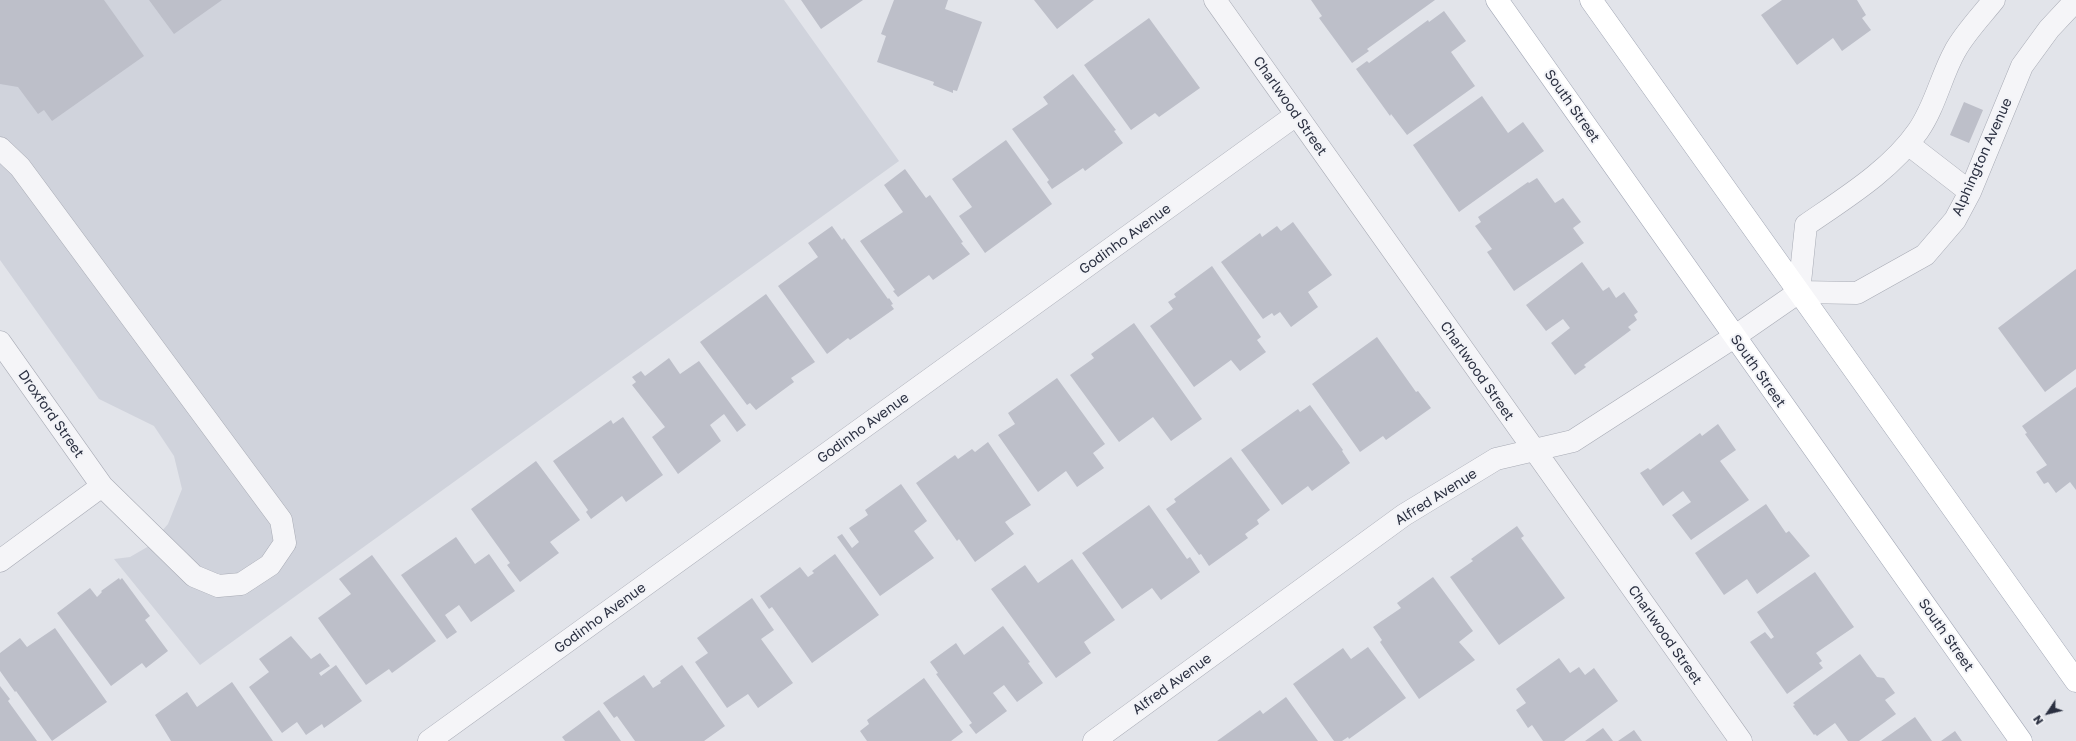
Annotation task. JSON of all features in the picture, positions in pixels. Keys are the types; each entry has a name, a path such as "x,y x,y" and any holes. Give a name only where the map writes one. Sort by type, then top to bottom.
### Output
{"main road":[{"name":"South Street","path":"1497,0 2021,741"},
{"path":"1591,0 2076,681"}],"street":[{"name":"Charlwood Street","path":"1215,0 1741,741"},
{"path":"1799,292 1806,225 1882,169 1908,144 1922,123 1939,90 1955,50 1994,0"},
{"name":"Alphington Avenue","path":"1799,292 1857,293 1925,255 1955,220 1970,192 2022,66 2049,29 2076,0"},
{"name":"Godinho Avenue","path":"429,741 1296,115"},
{"path":"1908,144 1970,192"},
{"name":"Droxford Street","path":"0,148 20,167 280,520 285,543 270,565 241,584 218,586 194,576 102,486 0,342"},
{"name":"Alfred Avenue","path":"1094,741 1404,516 1496,459 1573,441 1734,337 1799,292"},
{"path":"0,561 102,486"}],"shaded area":[{"path":"0,0 784,0 899,161 200,665 114,559 130,557 149,546 168,524 182,489 174,456 154,426 99,399 0,260"}],"building":[{"path":"0,0 104,0 144,56 52,121 44,110 38,114 18,87 0,84"},
{"path":"149,0 222,0 174,34"},
{"path":"801,0 863,0 821,29"},
{"path":"894,0 948,0 945,9 982,22 957,91 953,90 953,93 933,85 934,82 877,62 886,36 881,34"},
{"path":"1034,0 1094,0 1057,29"},
{"path":"1311,0 1435,0 1367,49 1369,51 1352,63 1319,18 1322,16"},
{"path":"1782,0 1857,0 1866,15 1862,18 1871,30 1842,51 1833,38 1797,65 1761,15"},
{"path":"1444,11 1466,41 1451,52 1475,86 1407,135 1391,114 1390,116 1356,69 1367,61 1369,63 1428,20 1429,22"},
{"path":"1149,18 1200,88 1159,117 1155,113 1131,130 1084,65"},
{"path":"1073,74 1116,130 1114,131 1123,143 1085,171 1083,168 1052,189 1047,182 1049,180 1012,129 1048,104 1043,97"},
{"path":"1482,96 1508,133 1523,122 1544,151 1459,212 1413,145"},
{"path":"1964,102 1983,110 1969,143 1950,135"},
{"path":"1006,140 1052,204 985,253 959,216 972,207 952,179"},
{"path":"905,169 926,198 930,195 963,242 961,243 970,254 933,280 929,275 898,297 893,291 895,290 860,241 903,212 884,185"},
{"path":"1537,178 1555,203 1563,198 1581,222 1573,228 1584,243 1514,291 1487,252 1492,249 1475,226 1481,222 1478,217 1528,182 1529,183"},
{"path":"1293,222 1332,275 1308,292 1318,307 1291,327 1280,312 1274,316 1272,313 1263,319 1221,262 1260,233 1262,237 1277,226 1281,231"},
{"path":"832,226 842,240 844,238 888,299 889,298 894,309 850,340 848,338 827,354 778,286 818,257 808,243"},
{"path":"1582,262 1603,291 1609,287 1616,298 1624,292 1638,312 1634,315 1637,320 1628,327 1631,330 1584,365 1586,367 1575,375 1551,343 1570,328 1563,319 1546,331 1526,305"},
{"path":"1212,266 1261,337 1257,340 1266,352 1240,371 1231,360 1194,387 1150,326 1173,309 1168,302 1176,297 1174,294"},
{"path":"2076,269 2076,369 2045,392 1998,328"},
{"path":"766,294 815,362 791,378 794,382 756,410 750,403 747,405 700,342"},
{"path":"1134,323 1202,419 1171,441 1153,417 1119,442 1070,375 1094,358 1091,354"},
{"path":"1377,337 1416,392 1418,391 1431,408 1386,440 1383,436 1360,452 1312,384"},
{"path":"669,358 680,374 699,361 746,425 737,432 724,414 710,425 721,441 678,474 652,437 665,427 632,385 636,382 632,377 641,371 645,376"},
{"path":"1057,378 1105,444 1093,453 1104,468 1077,487 1066,471 1038,492 998,435 1015,424 1008,413"},
{"path":"2076,387 2076,490 2070,482 2056,493 2048,482 2044,484 2036,472 2047,465 2025,434 2027,433 2022,426"},
{"path":"1310,405 1343,450 1342,451 1350,463 1312,491 1308,486 1282,505 1241,450 1298,409 1300,412"},
{"path":"623,417 663,475 626,502 622,496 591,519 586,512 588,510 553,461 611,420 613,424"},
{"path":"1718,424 1736,450 1720,461 1749,500 1691,540 1672,515 1691,502 1683,491 1663,506 1640,473 1648,468 1650,470 1700,433 1702,436"},
{"path":"988,442 1031,505 1005,522 1014,534 975,562 959,539 957,541 916,483 955,455 958,459 972,449 975,452"},
{"path":"1231,457 1270,510 1257,520 1259,524 1245,534 1248,538 1209,566 1201,554 1199,555 1166,509 1176,502 1174,499"},
{"path":"536,461 580,520 550,542 559,553 520,582 507,565 510,563 471,509"},
{"path":"901,484 927,521 914,531 934,558 880,596 837,537 842,534 852,548 859,542 849,528 868,515 865,510"},
{"path":"1766,504 1786,533 1789,531 1810,556 1757,594 1747,579 1724,595 1695,553"},
{"path":"1149,505 1187,559 1190,557 1200,572 1161,600 1152,588 1122,609 1082,553"},
{"path":"1517,526 1524,536 1521,538 1565,598 1499,645 1450,577 1473,561 1471,559"},
{"path":"456,537 475,564 489,554 515,591 471,622 459,605 445,615 457,632 447,639 401,575"},
{"path":"835,554 879,615 812,663 772,607 769,609 760,596 800,567 808,577 814,573 812,571"},
{"path":"372,555 436,641 392,673 389,669 366,685 318,618 351,594 339,579"},
{"path":"1072,559 1115,620 1084,642 1091,653 1056,678 991,589 1025,565 1038,583"},
{"path":"1815,572 1854,627 1816,653 1822,661 1819,663 1823,668 1787,694 1750,642 1765,632 1771,639 1774,637 1757,612"},
{"path":"1433,577 1473,631 1459,642 1475,660 1419,699 1380,642 1382,640 1373,627 1401,608 1397,603"},
{"path":"119,578 120,580 122,578 150,616 145,620 168,651 146,668 142,663 111,686 57,613 90,588 97,597 102,592 101,591"},
{"path":"752,598 774,630 761,639 793,683 758,708 748,694 727,708 695,662 708,653 697,638"},
{"path":"1003,626 1030,662 1028,663 1043,683 1017,702 1004,685 993,693 1007,711 976,734 969,725 972,723 936,674 938,673 930,662 956,643 964,655"},
{"path":"55,628 107,702 52,741 0,671 0,653 20,638 27,647"},
{"path":"291,636 311,659 320,653 330,666 319,673 321,676 336,665 362,701 324,728 322,724 306,735 297,722 282,733 249,687 269,672 259,659"},
{"path":"1368,647 1406,698 1349,739 1348,737 1342,741 1334,741 1293,684 1343,648 1351,659"},
{"path":"1860,654 1877,677 1884,678 1895,693 1885,700 1896,714 1859,741 1848,741 1835,723 1817,736 1815,734 1814,735 1793,706 1795,705 1793,703"},
{"path":"1559,658 1570,673 1579,667 1585,675 1594,668 1618,701 1564,741 1543,741 1532,725 1528,728 1516,710 1526,703 1516,689"},
{"path":"682,665 725,726 704,741 635,741 617,716 614,718 603,703 644,675 653,688"},
{"path":"924,678 963,732 951,741 867,741 860,731 869,724 867,720"},
{"path":"232,682 273,741 171,741 155,715 187,692 197,707"},
{"path":"0,686 10,699 8,701 37,741 0,741"},
{"path":"1286,697 1318,741 1217,741 1260,710 1263,714"},
{"path":"599,710 621,741 565,741 562,737"},
{"path":"1915,717 1932,741 1881,741"},
{"path":"1603,728 1613,741 1585,741"},
{"path":"1634,730 1642,741 1618,741"},
{"path":"1955,731 1962,741 1941,741"}]}
